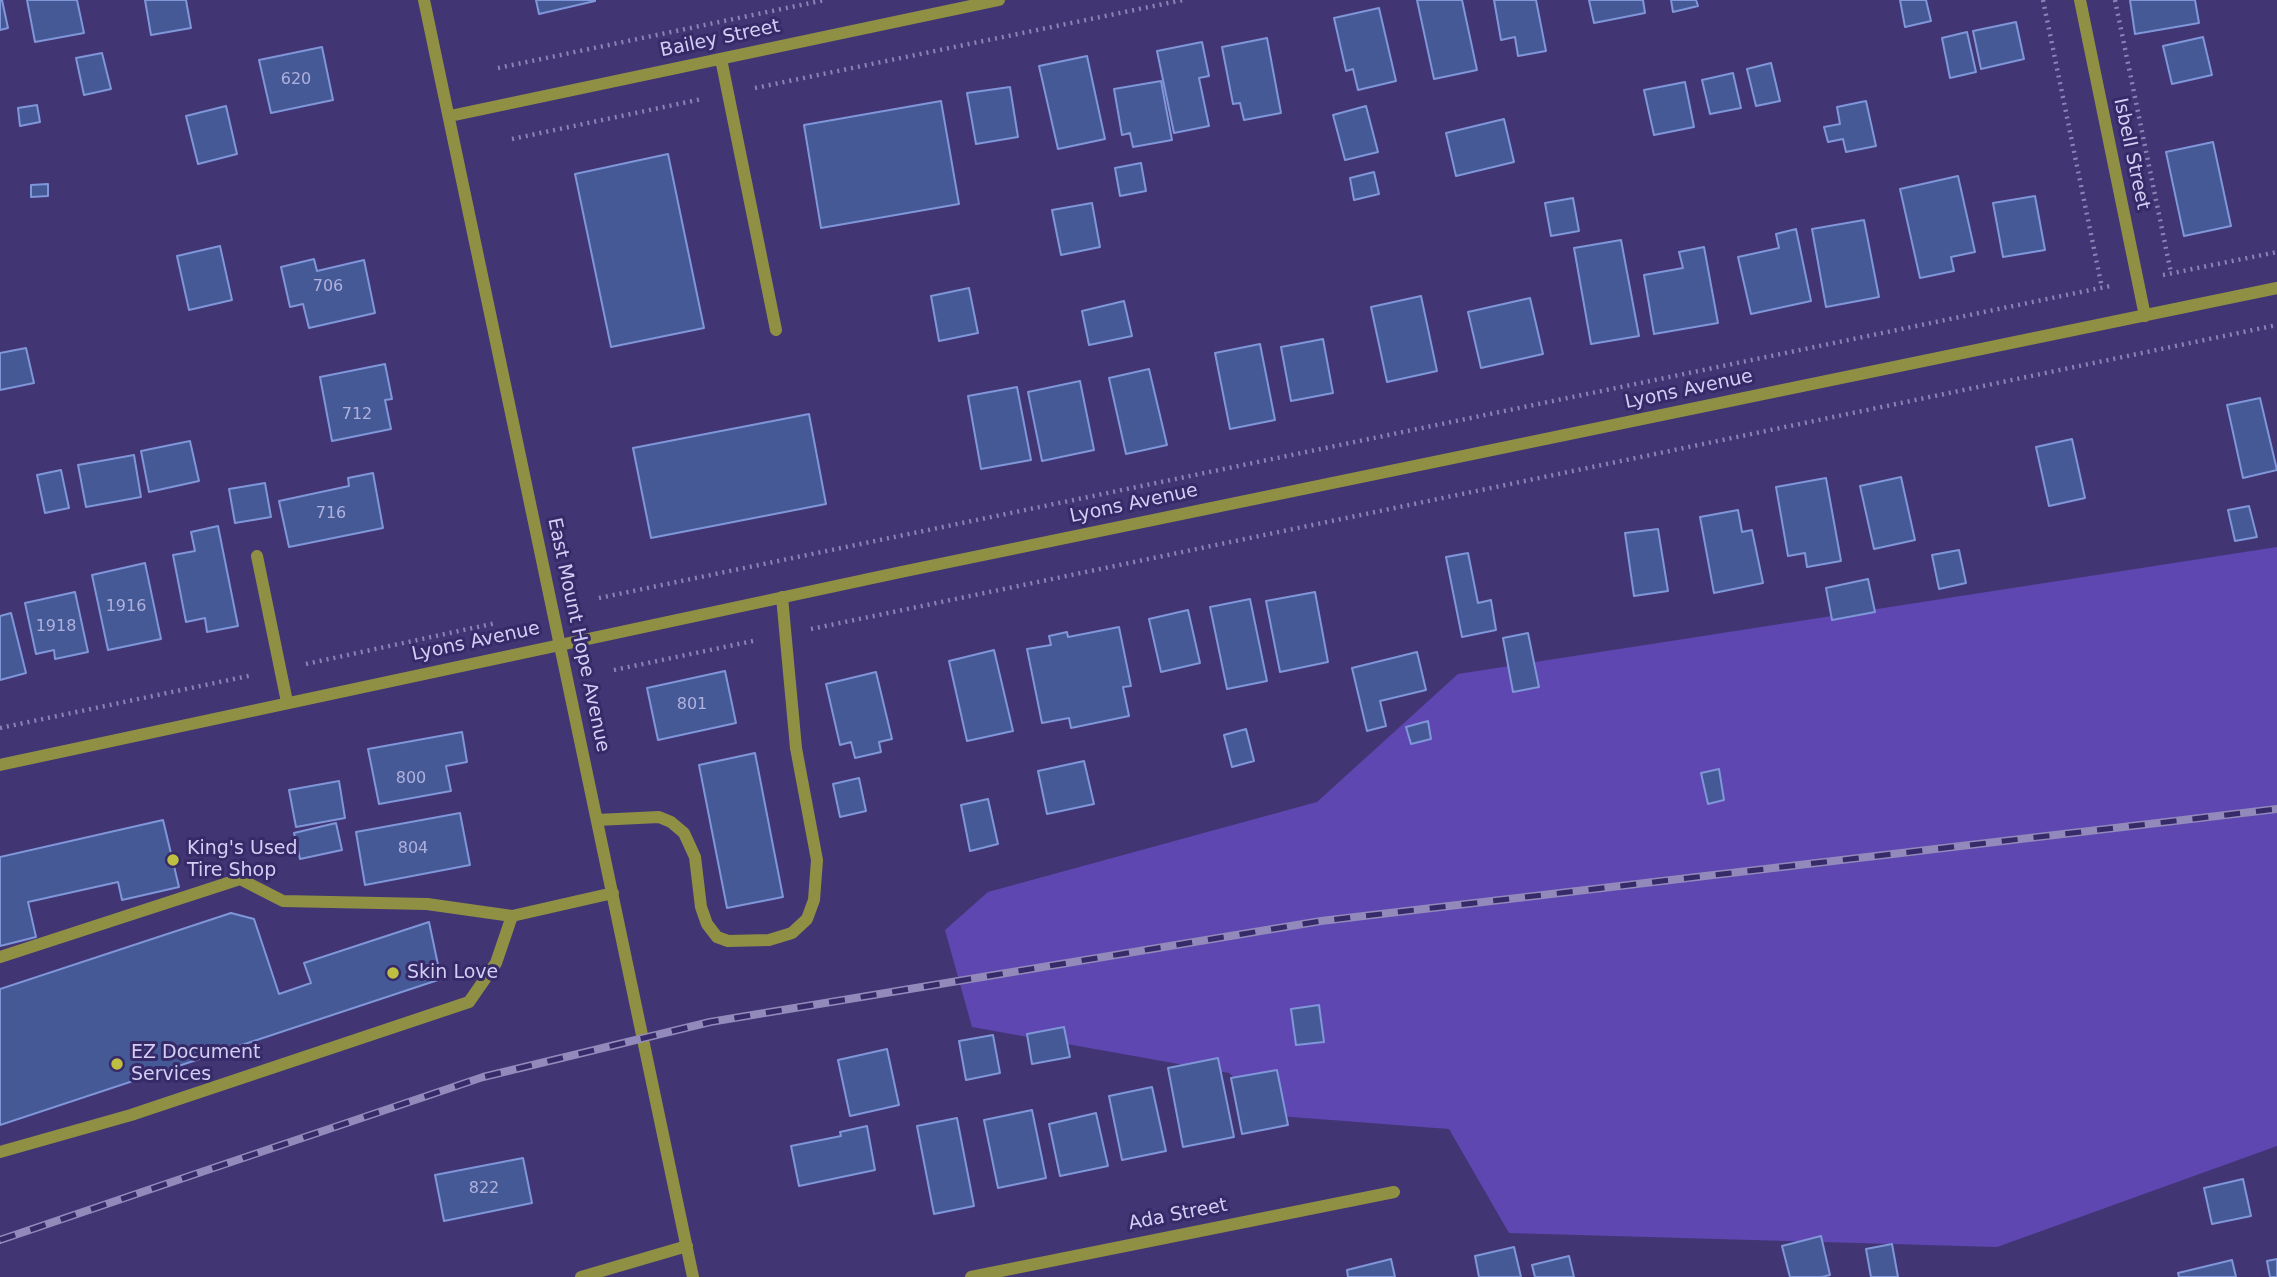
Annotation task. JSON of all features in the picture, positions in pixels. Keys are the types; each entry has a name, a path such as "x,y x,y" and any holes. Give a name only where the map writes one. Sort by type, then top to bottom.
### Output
{"street":[{"name":"East Mount Hope Avenue","path":"424,0 693,1277"},
{"name":"Bailey Street","path":"450,116 999,0"},
{"name":"Isbell Street","path":"2080,0 2145,316"},
{"path":"721,59 776,330"},
{"name":"Lyons Avenue","path":"0,765 1330,482 2277,288"},
{"path":"257,556 288,702"},
{"path":"597,820 659,817 671,822 684,833 695,857 701,907 707,924 717,937 728,941 769,940 792,933 807,919 814,900 817,860 796,748 782,597"},
{"path":"0,957 240,879 283,901 427,904 512,916 612,894"},
{"path":"0,1152 131,1115 469,1002 496,962 512,916"},
{"name":"Ada Street","path":"971,1277 1394,1192"},
{"path":"581,1277 687,1247"}],"path":[{"path":"498,68 825,0"},
{"path":"512,139 1183,0"},
{"path":"2043,0 2102,288"},
{"path":"2115,0 2186,344"},
{"path":"599,598 2277,252"},
{"path":"614,670 2277,325"},
{"path":"0,728 496,623"}],"shaded area":[{"path":"2277,547 2277,1146 1997,1247 1509,1233 1449,1129 1279,1116 1229,1073 972,1027 945,930 988,892 1317,802 1458,674"}],"building":[{"path":"0,0 8,28 0,30"},
{"path":"27,0 77,0 84,33 35,42"},
{"path":"145,0 186,0 191,28 151,35"},
{"path":"536,0 595,0 595,1 539,14"},
{"path":"1417,0 1462,0 1477,70 1434,79"},
{"path":"1494,0 1536,0 1546,51 1518,56 1515,37 1501,40"},
{"path":"1589,0 1643,0 1645,13 1594,23"},
{"path":"1671,0 1696,0 1698,6 1673,12"},
{"path":"1900,0 1926,0 1931,21 1905,27"},
{"path":"2130,0 2195,0 2199,23 2135,34"},
{"path":"1379,8 1396,81 1358,90 1353,69 1346,71 1334,18"},
{"path":"2016,22 2024,59 1981,69 1973,31"},
{"path":"1967,32 1976,72 1950,78 1942,38"},
{"path":"2203,37 2212,75 2172,84 2163,46"},
{"path":"1267,38 1281,113 1244,120 1240,103 1233,104 1222,47"},
{"path":"1202,42 1209,76 1199,78 1209,126 1174,133 1157,51"},
{"path":"322,47 333,100 271,113 259,60"},
{"path":"102,53 111,89 84,95 76,58"},
{"path":"1087,56 1105,139 1058,149 1039,66"},
{"path":"1771,63 1780,101 1756,106 1747,69"},
{"path":"1733,73 1741,108 1710,114 1702,80"},
{"path":"1161,81 1172,140 1133,147 1130,133 1122,135 1114,89"},
{"path":"1685,82 1694,127 1654,135 1644,90"},
{"path":"1010,87 1018,137 976,144 967,93"},
{"path":"941,101 959,204 821,228 804,125"},
{"path":"1866,101 1876,146 1846,152 1843,139 1828,142 1824,127 1840,124 1837,107"},
{"path":"37,105 40,122 20,126 18,108"},
{"path":"226,106 237,154 198,164 186,116"},
{"path":"1366,106 1378,152 1345,160 1333,115"},
{"path":"1504,119 1514,162 1456,176 1446,133"},
{"path":"2213,142 2231,226 2184,236 2166,152"},
{"path":"668,154 704,328 611,347 575,174"},
{"path":"1141,163 1146,191 1120,196 1115,168"},
{"path":"1374,172 1379,194 1354,200 1350,178"},
{"path":"1958,176 1975,252 1951,257 1954,271 1920,278 1900,189"},
{"path":"48,184 48,196 31,197 31,185"},
{"path":"2035,196 2045,250 2003,257 1993,203"},
{"path":"1573,198 1579,231 1551,236 1545,203"},
{"path":"1092,203 1100,247 1061,255 1052,210"},
{"path":"1864,220 1879,297 1826,307 1812,229"},
{"path":"1796,229 1811,301 1751,314 1738,257 1779,248 1776,234"},
{"path":"1621,240 1639,336 1591,344 1574,248"},
{"path":"220,246 232,300 189,310 177,256"},
{"path":"1704,247 1718,323 1654,334 1644,275 1683,268 1679,252"},
{"path":"314,259 317,271 364,260 375,313 309,328 303,304 290,307 281,267"},
{"path":"969,288 978,333 939,341 931,296"},
{"path":"1421,296 1437,371 1387,382 1371,307"},
{"path":"1530,298 1543,354 1481,368 1468,312"},
{"path":"1124,301 1132,336 1089,345 1082,311"},
{"path":"1323,339 1333,393 1291,401 1281,347"},
{"path":"1260,344 1275,420 1230,429 1215,353"},
{"path":"26,348 34,383 0,390 0,353"},
{"path":"385,364 392,399 385,400 391,429 332,441 320,377"},
{"path":"1149,369 1167,445 1126,454 1109,378"},
{"path":"1080,381 1094,450 1042,461 1028,392"},
{"path":"1017,387 1031,460 981,469 968,396"},
{"path":"2260,398 2277,470 2243,478 2227,405"},
{"path":"809,414 826,504 651,538 633,448"},
{"path":"2072,439 2085,498 2049,506 2036,447"},
{"path":"190,441 199,481 149,492 141,451"},
{"path":"134,455 141,497 86,507 78,465"},
{"path":"61,470 69,508 45,513 37,475"},
{"path":"373,473 383,528 289,547 279,501 349,486 348,478"},
{"path":"1901,477 1915,540 1874,549 1860,486"},
{"path":"1826,478 1841,561 1807,567 1805,553 1788,556 1776,487"},
{"path":"265,483 271,517 235,523 229,489"},
{"path":"2249,506 2257,537 2235,541 2228,510"},
{"path":"1738,510 1742,532 1752,530 1763,583 1714,593 1700,517"},
{"path":"218,526 238,626 207,632 205,618 186,622 173,555 195,551 191,532"},
{"path":"1658,529 1668,591 1634,596 1625,533"},
{"path":"1959,550 1966,583 1939,589 1932,555"},
{"path":"1468,553 1478,603 1491,600 1496,630 1462,637 1446,557"},
{"path":"145,563 161,639 108,650 92,575"},
{"path":"1868,579 1875,612 1832,620 1826,588"},
{"path":"75,592 88,652 55,659 54,650 36,654 25,603"},
{"path":"1315,592 1328,662 1280,672 1266,601"},
{"path":"1250,599 1267,681 1227,689 1210,607"},
{"path":"1188,610 1200,663 1161,672 1149,619"},
{"path":"11,613 26,673 0,680 0,616"},
{"path":"1119,627 1131,686 1123,687 1129,716 1071,728 1069,718 1042,723 1027,649 1051,645 1049,636 1067,632 1068,637"},
{"path":"1528,633 1539,687 1513,692 1503,638"},
{"path":"994,650 1013,731 967,741 949,661"},
{"path":"1417,652 1426,690 1380,701 1386,726 1367,731 1352,668"},
{"path":"725,671 736,723 658,740 647,688"},
{"path":"876,672 892,739 879,742 881,752 855,758 851,742 840,745 826,684"},
{"path":"1428,721 1431,739 1411,744 1406,727"},
{"path":"1246,729 1254,761 1232,767 1224,735"},
{"path":"462,732 467,762 446,766 451,791 379,804 368,749"},
{"path":"755,753 783,897 727,908 699,765"},
{"path":"1084,761 1094,804 1047,814 1038,771"},
{"path":"1719,769 1724,800 1708,804 1701,773"},
{"path":"859,778 866,811 840,817 833,784"},
{"path":"339,781 345,818 296,827 289,790"},
{"path":"988,799 998,844 970,851 961,805"},
{"path":"460,813 470,865 365,885 356,832"},
{"path":"163,820 179,887 122,900 118,882 28,902 36,937 0,946 0,857"},
{"path":"336,823 342,850 300,859 294,833"},
{"path":"231,913 254,919 279,994 311,983 304,963 429,922 441,979 0,1125 0,989"},
{"path":"1319,1005 1324,1042 1296,1045 1291,1009"},
{"path":"1064,1027 1070,1057 1032,1064 1027,1034"},
{"path":"993,1035 1000,1073 966,1080 959,1041"},
{"path":"887,1049 899,1105 850,1116 838,1060"},
{"path":"1218,1058 1234,1137 1183,1147 1168,1068"},
{"path":"1277,1070 1288,1125 1242,1134 1231,1078"},
{"path":"1152,1087 1166,1151 1122,1160 1109,1096"},
{"path":"1032,1110 1046,1178 998,1188 984,1120"},
{"path":"1096,1113 1108,1166 1060,1176 1049,1124"},
{"path":"957,1118 974,1206 934,1214 917,1126"},
{"path":"867,1126 875,1170 799,1186 791,1146 841,1136 840,1132"},
{"path":"523,1158 532,1203 444,1221 435,1175"},
{"path":"2243,1179 2251,1216 2212,1224 2204,1188"},
{"path":"1821,1236 1830,1275 1790,1277 1782,1246"},
{"path":"1892,1244 1898,1277 1871,1277 1866,1249"},
{"path":"1514,1247 1521,1277 1479,1277 1475,1256"},
{"path":"1569,1256 1574,1277 1535,1277 1532,1265"},
{"path":"1391,1259 1395,1277 1348,1277 1347,1270"},
{"path":"2277,1259 2277,1277 2270,1277 2267,1261"},
{"path":"2232,1260 2236,1277 2179,1277 2178,1273"}],"railway":[{"path":"0,1240 483,1077 710,1022 1321,921 2277,809"}],"place":[{"name":"King's Used Tire Shop","path":"173,860"},
{"name":"Skin Love","path":"393,973"},
{"name":"EZ Document Services","path":"117,1064"}]}
